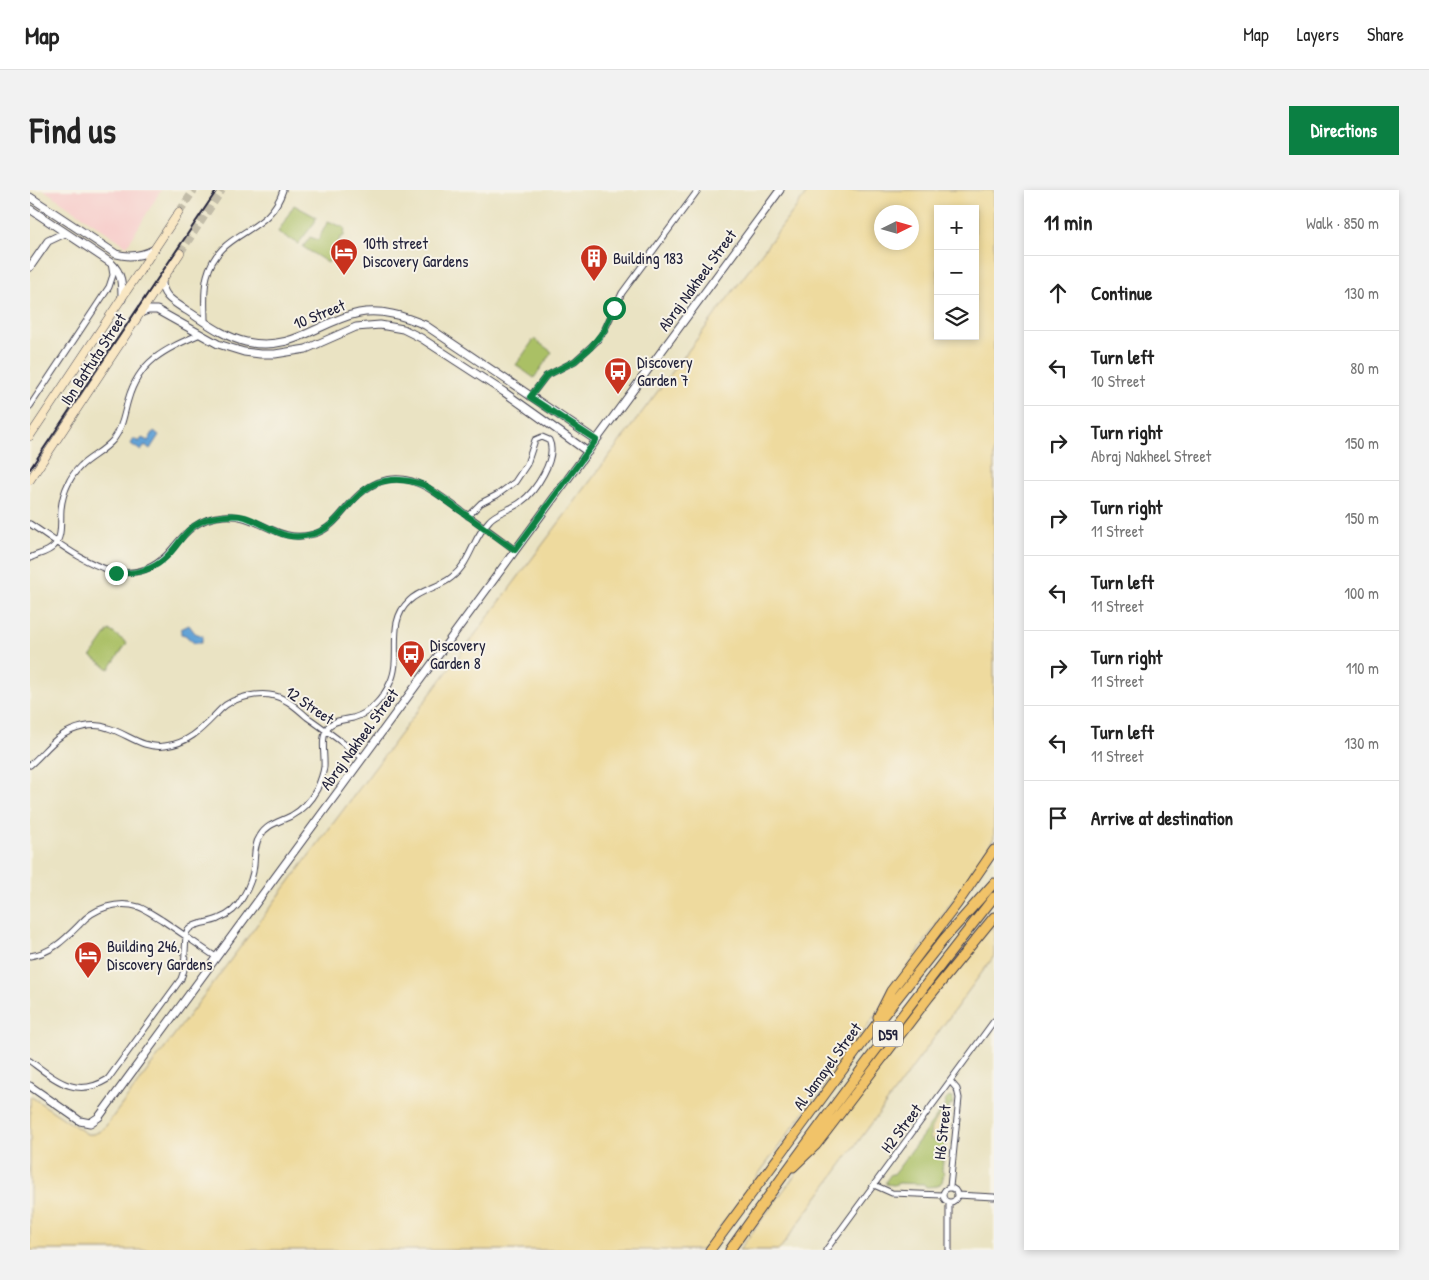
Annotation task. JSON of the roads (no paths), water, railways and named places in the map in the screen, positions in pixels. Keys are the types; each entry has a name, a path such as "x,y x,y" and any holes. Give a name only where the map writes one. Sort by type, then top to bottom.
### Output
{"main road":[{"name":"Ibn Battuta Street","path":"30,436 179,212"},
{"name":"Ibn Battuta Street","path":"30,480 180,253"},
{"name":"D59","path":"875,1026 891,991 994,850"},
{"name":"Al Jamayel Street","path":"710,1250 875,1026 944,939 994,883"},
{"name":"Al Jamayel Street","path":"730,1250 931,976 994,897"},
{"name":"D59","path":"785,1173 797,1165 816,1145 934,990 994,917"}],"street":[{"path":"202,320 205,310 204,293 206,278 216,257 233,239 265,220 277,204 283,190"},
{"path":"530,397 546,376 575,361 597,341 604,331 622,292 698,190"},
{"name":"Abraj Nakheel Street","path":"30,1086 80,1121 85,1123 95,1121 780,190"},
{"path":"30,197 116,254 140,256 155,248"},
{"path":"30,209 111,263 119,272 121,278 122,299"},
{"path":"30,267 48,241 55,236 65,233"},
{"path":"30,406 109,287 112,275 111,263"},
{"name":"10 Street","path":"162,280 162,288 166,296 202,320 236,339 260,344 287,342 305,336 341,318 360,313 392,314 405,317 425,325 596,440"},
{"name":"10 Street","path":"140,313 148,310 157,310 198,334 229,349 260,354 306,349 356,327 375,325 403,329 421,338 588,452"},
{"path":"30,558 50,550 57,542 63,497 68,482 82,463 108,445 118,434 131,391 144,367 160,354 198,334"},
{"path":"229,349 231,343 236,339"},
{"path":"523,406 537,410 540,407 538,402"},
{"path":"30,1061 70,1086 90,1087 108,1079 181,979 184,970 186,931 189,927 217,920 235,908 244,895 251,878 256,844 260,836 273,823 292,815 310,800 321,779 324,767 323,743 326,731 332,723 354,718 366,712 386,692 392,680 395,667 395,628 402,609 421,592 441,584 459,570 468,557 476,538 490,519 516,506 533,490 542,478 548,463 551,444 546,438 542,437 535,440 527,464 515,482 497,495 480,503 468,516"},
{"path":"30,524 106,571 135,572 145,570 163,560 189,529 204,521 222,516 245,517 279,534 289,536 316,534 333,524 359,494 366,489 394,479 414,481 426,486 515,550"},
{"name":"12 Street","path":"30,765 59,737 83,727 107,727 144,745 164,746 176,744 196,734 223,707 240,699 257,696 276,696 283,700 363,758"},
{"path":"30,956 43,953 61,943 88,915 102,908 118,905 138,907 146,910 216,957"},
{"name":"H2 Street","path":"826,1250 994,1021"},
{"name":"H6 Street","path":"950,1188 959,1098 957,1089 951,1082"},
{"path":"874,1185 892,1193 942,1195"},
{"path":"950,1188 956,1190 957,1196 954,1201 949,1202 944,1200 942,1195 945,1189 950,1188"},
{"path":"957,1196 994,1197"},
{"path":"949,1202 949,1250"}],"water":[{"path":"154,431 159,435 150,449 145,445 141,451 131,444 134,439 139,442 142,438 148,441"},
{"path":"189,625 195,633 203,636 201,643 194,643 181,634 181,629"}],"tunnel":[{"path":"179,212 194,190"},
{"path":"180,253 222,190"}],"railway":[{"path":"30,469 217,190"}],"place":[{"name":"10th street Discovery Gardens","path":"344,276"},
{"name":"Building 183","path":"594,282"},
{"name":"Discovery Garden 7","path":"618,395"},
{"name":"Discovery Garden 8","path":"411,678"},
{"name":"Building 246, Discovery Gardens","path":"88,979"}]}
